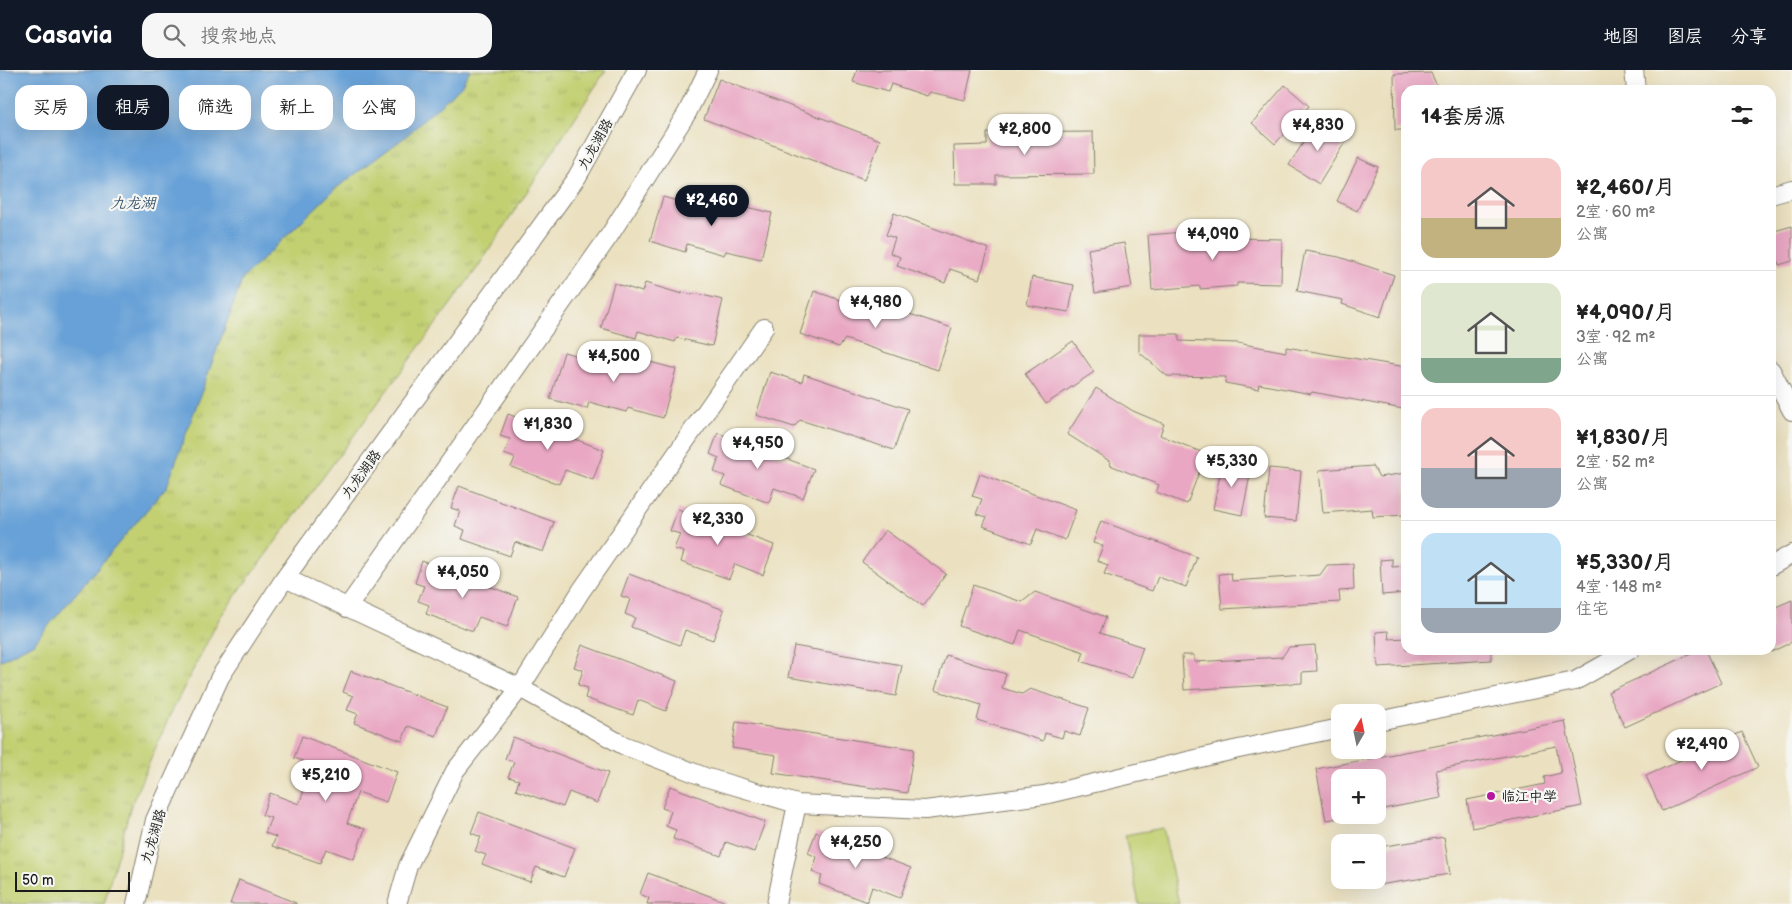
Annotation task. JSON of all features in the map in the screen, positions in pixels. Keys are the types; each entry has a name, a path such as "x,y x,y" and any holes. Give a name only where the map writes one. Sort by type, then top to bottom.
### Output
{"street":[{"name":"九龙湖路","path":"136,904 155,820 220,677 285,578 577,177 637,70"},
{"path":"347,608 609,236 687,113 708,70"},
{"path":"1634,70 1636,85"},
{"path":"1776,194 1792,189"},
{"path":"397,904 408,866 455,771 520,688 581,591 764,328"},
{"path":"1776,380 1792,411"},
{"path":"1776,563 1792,554"},
{"path":"285,578 520,688 623,744 705,777 797,804 925,810 1044,795 1234,750 1331,730"},
{"path":"1386,719 1575,681 1621,655"},
{"path":"776,904 797,804"}],"green space":[{"path":"0,70 606,70 478,267 220,617 169,717 131,805 104,904 0,904"},
{"path":"1163,828 1179,904 1139,904 1125,835"}],"water":[{"name":"九龙湖","path":"0,70 470,70 461,86 415,128 415,85 343,85 343,130 413,130 335,189 243,278 167,486 34,643 0,661"}],"building":[{"path":"857,70 972,70 965,100 930,92 927,96 891,84 888,92 853,82"},
{"path":"1431,73 1437,85 1401,85 1401,130 1395,130 1394,74"},
{"path":"719,79 880,140 864,180 704,119"},
{"path":"1285,85 1309,106 1275,144 1252,123"},
{"path":"1317,121 1347,139 1319,184 1289,165"},
{"path":"1093,132 1094,174 996,175 996,184 955,184 954,146 987,145 987,133"},
{"path":"1358,158 1378,167 1357,211 1337,201"},
{"path":"694,196 731,207 732,205 741,208 743,206 772,213 761,259 726,251 724,255 687,244 685,252 650,241 663,197 691,205"},
{"path":"894,213 989,249 979,279 950,269 945,283 897,266 900,257 890,253 895,238 886,235"},
{"path":"1792,226 1792,261 1779,265 1776,253 1776,231"},
{"path":"1184,232 1184,235 1233,232 1234,238 1282,239 1281,284 1237,283 1237,286 1200,289 1200,286 1152,290 1148,235"},
{"path":"1124,243 1132,287 1095,293 1088,249"},
{"path":"1305,251 1339,257 1394,275 1380,317 1342,304 1343,300 1297,291"},
{"path":"1032,277 1074,285 1069,312 1027,305"},
{"path":"614,283 642,292 645,283 682,294 682,292 692,295 694,293 723,300 712,346 677,338 675,342 638,331 636,338 601,328"},
{"path":"814,291 846,302 849,294 952,328 938,370 845,339 839,347 800,334"},
{"path":"1139,334 1179,334 1179,341 1238,343 1286,352 1286,347 1401,366 1401,409 1259,384 1258,389 1225,383 1226,377 1167,376 1139,352"},
{"path":"1073,341 1094,372 1046,404 1025,374"},
{"path":"594,351 631,361 632,357 676,369 663,418 628,408 626,412 589,402 587,409 550,399 564,352 592,360"},
{"path":"770,372 802,382 804,374 908,409 894,450 800,420 794,427 756,415"},
{"path":"1096,388 1133,411 1164,424 1160,435 1206,454 1187,504 1156,492 1159,485 1110,465 1111,462 1067,434"},
{"path":"508,414 604,450 593,480 565,470 559,484 511,467 515,458 504,454 510,439 500,436"},
{"path":"718,433 814,469 803,498 774,488 769,503 721,485 725,476 714,472 719,458 710,454"},
{"path":"1223,460 1252,466 1242,515 1213,509"},
{"path":"1373,466 1379,477 1401,474 1401,515 1373,517 1372,509 1323,513 1319,470"},
{"path":"1269,468 1301,471 1296,521 1264,518"},
{"path":"980,474 1076,510 1065,540 1037,529 1031,544 983,526 987,517 976,514 982,499 972,496"},
{"path":"459,486 554,522 543,552 515,542 510,556 462,539 465,530 455,526 460,511 451,508"},
{"path":"678,509 774,545 763,575 735,564 729,579 681,562 684,552 674,549 680,534 670,531"},
{"path":"1101,521 1197,557 1186,587 1158,577 1152,591 1104,574 1108,565 1097,561 1103,546 1093,543"},
{"path":"885,530 946,574 923,606 862,562"},
{"path":"1392,559 1392,567 1401,566 1401,593 1382,595 1380,560"},
{"path":"422,561 518,597 507,627 479,617 473,631 426,614 429,605 418,601 424,586 415,583"},
{"path":"1353,564 1354,590 1339,591 1340,602 1222,609 1219,574 1231,573 1232,581 1320,575 1327,565"},
{"path":"629,574 724,610 713,640 685,630 680,645 631,627 635,618 625,614 630,599 621,596"},
{"path":"973,585 1022,602 1035,592 1106,617 1100,633 1143,647 1132,678 1081,661 1084,652 1020,630 1015,645 959,626"},
{"path":"1792,600 1792,642 1776,650 1776,607"},
{"path":"1388,631 1389,639 1401,638 1401,655 1491,655 1491,660 1378,667 1376,632"},
{"path":"582,645 677,681 666,711 638,700 633,715 585,698 588,688 578,685 583,670 574,667"},
{"path":"1315,645 1317,671 1302,672 1302,683 1184,690 1182,655 1194,655 1194,662 1282,657 1289,647"},
{"path":"794,646 902,665 896,696 788,677"},
{"path":"946,655 1006,674 1002,688 1022,694 1030,689 1089,708 1080,736 1064,731 1062,738 1045,733 1043,741 977,720 981,705 935,690"},
{"path":"1689,655 1708,655 1721,683 1625,727 1608,692"},
{"path":"351,671 447,707 436,736 408,726 402,741 354,723 358,714 347,710 353,696 343,692"},
{"path":"1565,721 1582,806 1472,828 1467,800 1545,784 1544,777 1561,773 1556,746 1436,770 1441,798 1386,808 1386,769 1331,769 1331,819 1326,820 1316,769 1368,759 1386,759 1386,756"},
{"path":"736,722 914,749 907,793 773,773 776,755 732,748"},
{"path":"1742,732 1758,767 1662,811 1646,776"},
{"path":"302,736 397,772 386,802 358,792 347,823 365,829 354,859 326,849 320,863 272,846 276,837 265,833 271,818 262,815 270,793 299,804 308,780 298,776 303,761 294,758"},
{"path":"513,737 608,773 597,803 569,792 563,807 516,790 519,780 508,777 514,762 505,759"},
{"path":"670,786 765,822 754,852 726,842 721,856 673,839 676,830 666,826 671,811 662,808"},
{"path":"479,812 575,848 564,877 536,867 530,882 482,864 486,855 475,851 481,837 471,833"},
{"path":"816,832 911,868 900,898 872,887 867,902 819,884 822,876 812,872 817,857 808,853"},
{"path":"1444,837 1450,874 1386,884 1386,846"},
{"path":"648,873 726,902 726,904 647,904 649,898 640,894"},
{"path":"239,880 296,903 296,904 230,904"}],"place":[{"name":"临江中学","path":"1491,796"}]}
